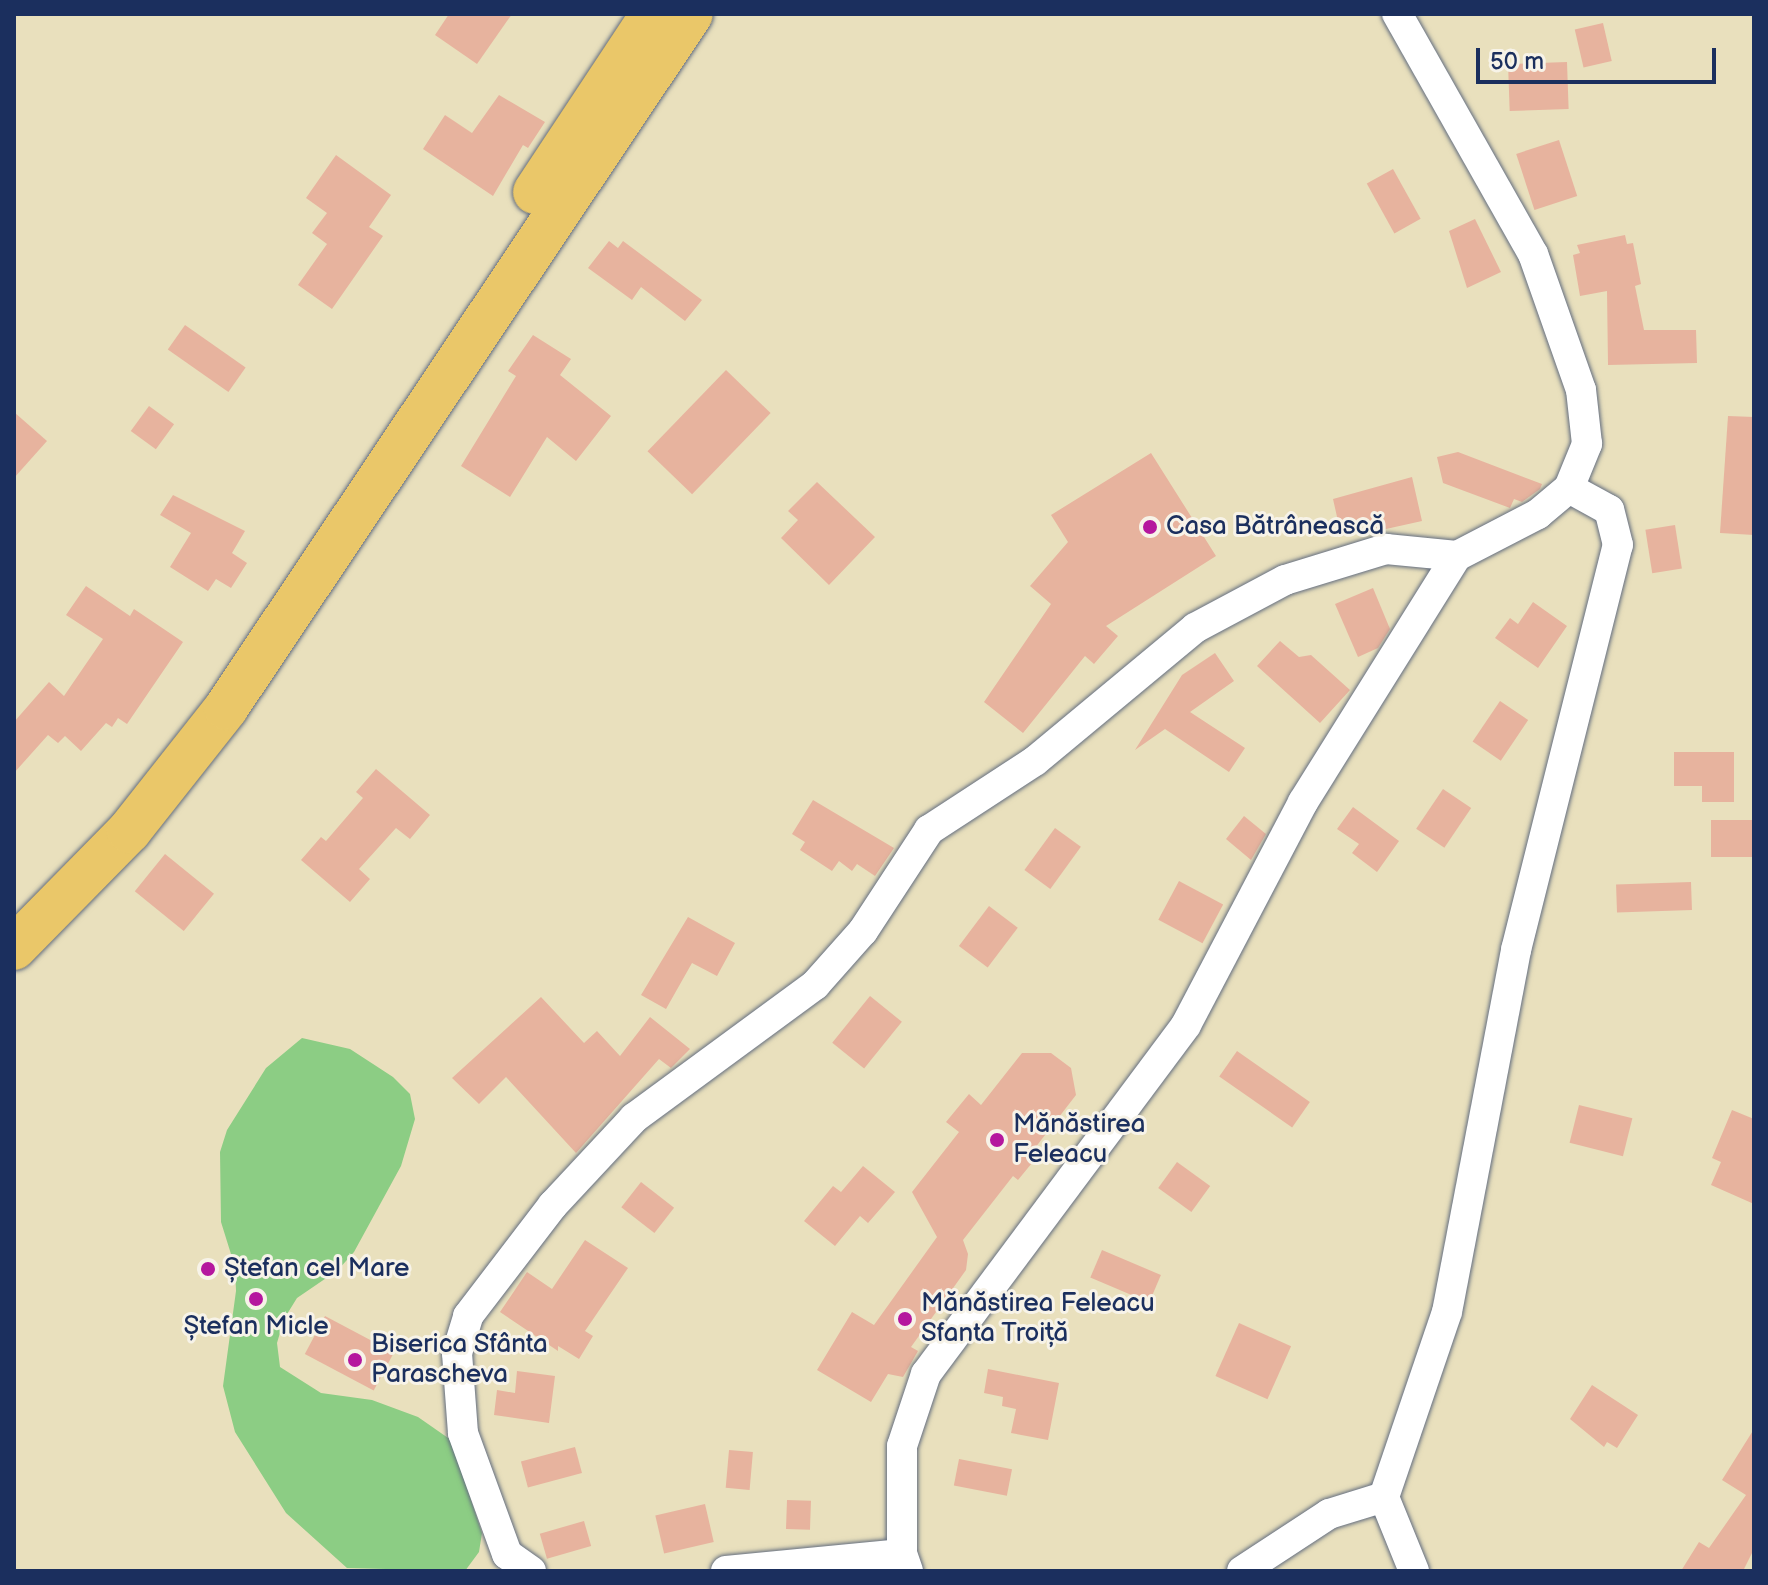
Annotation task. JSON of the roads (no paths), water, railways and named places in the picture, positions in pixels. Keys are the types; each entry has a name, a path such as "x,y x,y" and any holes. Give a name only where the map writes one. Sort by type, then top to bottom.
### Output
{"main road":[{"path":"14,908 104,818 205,689 653,14"},
{"path":"14,948 129,831 226,708 691,14"}],"street":[{"path":"726,1571 905,1562 902,1446 926,1374 1186,1025 1303,802 1457,556 1538,514 1569,488 1587,444 1581,390 1533,254 1397,14"},
{"path":"1414,1571 1384,1497 1447,1312 1516,950 1618,545 1609,510 1569,488"},
{"path":"531,1571 507,1554 463,1433 457,1353 468,1316 553,1205 634,1118 815,985 863,931 929,830 1035,761 1195,628 1285,580 1386,549 1457,556"},
{"path":"1242,1571 1329,1514 1384,1497"}],"place":[{"name":"Casa Bătrânească","path":"1150,527"},
{"name":"Mănăstirea Feleacu","path":"997,1140"},
{"name":"Ștefan cel Mare","path":"208,1269"},
{"name":"Ștefan Micle","path":"256,1299"},
{"name":"Mănăstirea Feleacu Sfanta Troiță","path":"905,1319"},
{"name":"Biserica Sfânta Parascheva","path":"355,1360"}]}
